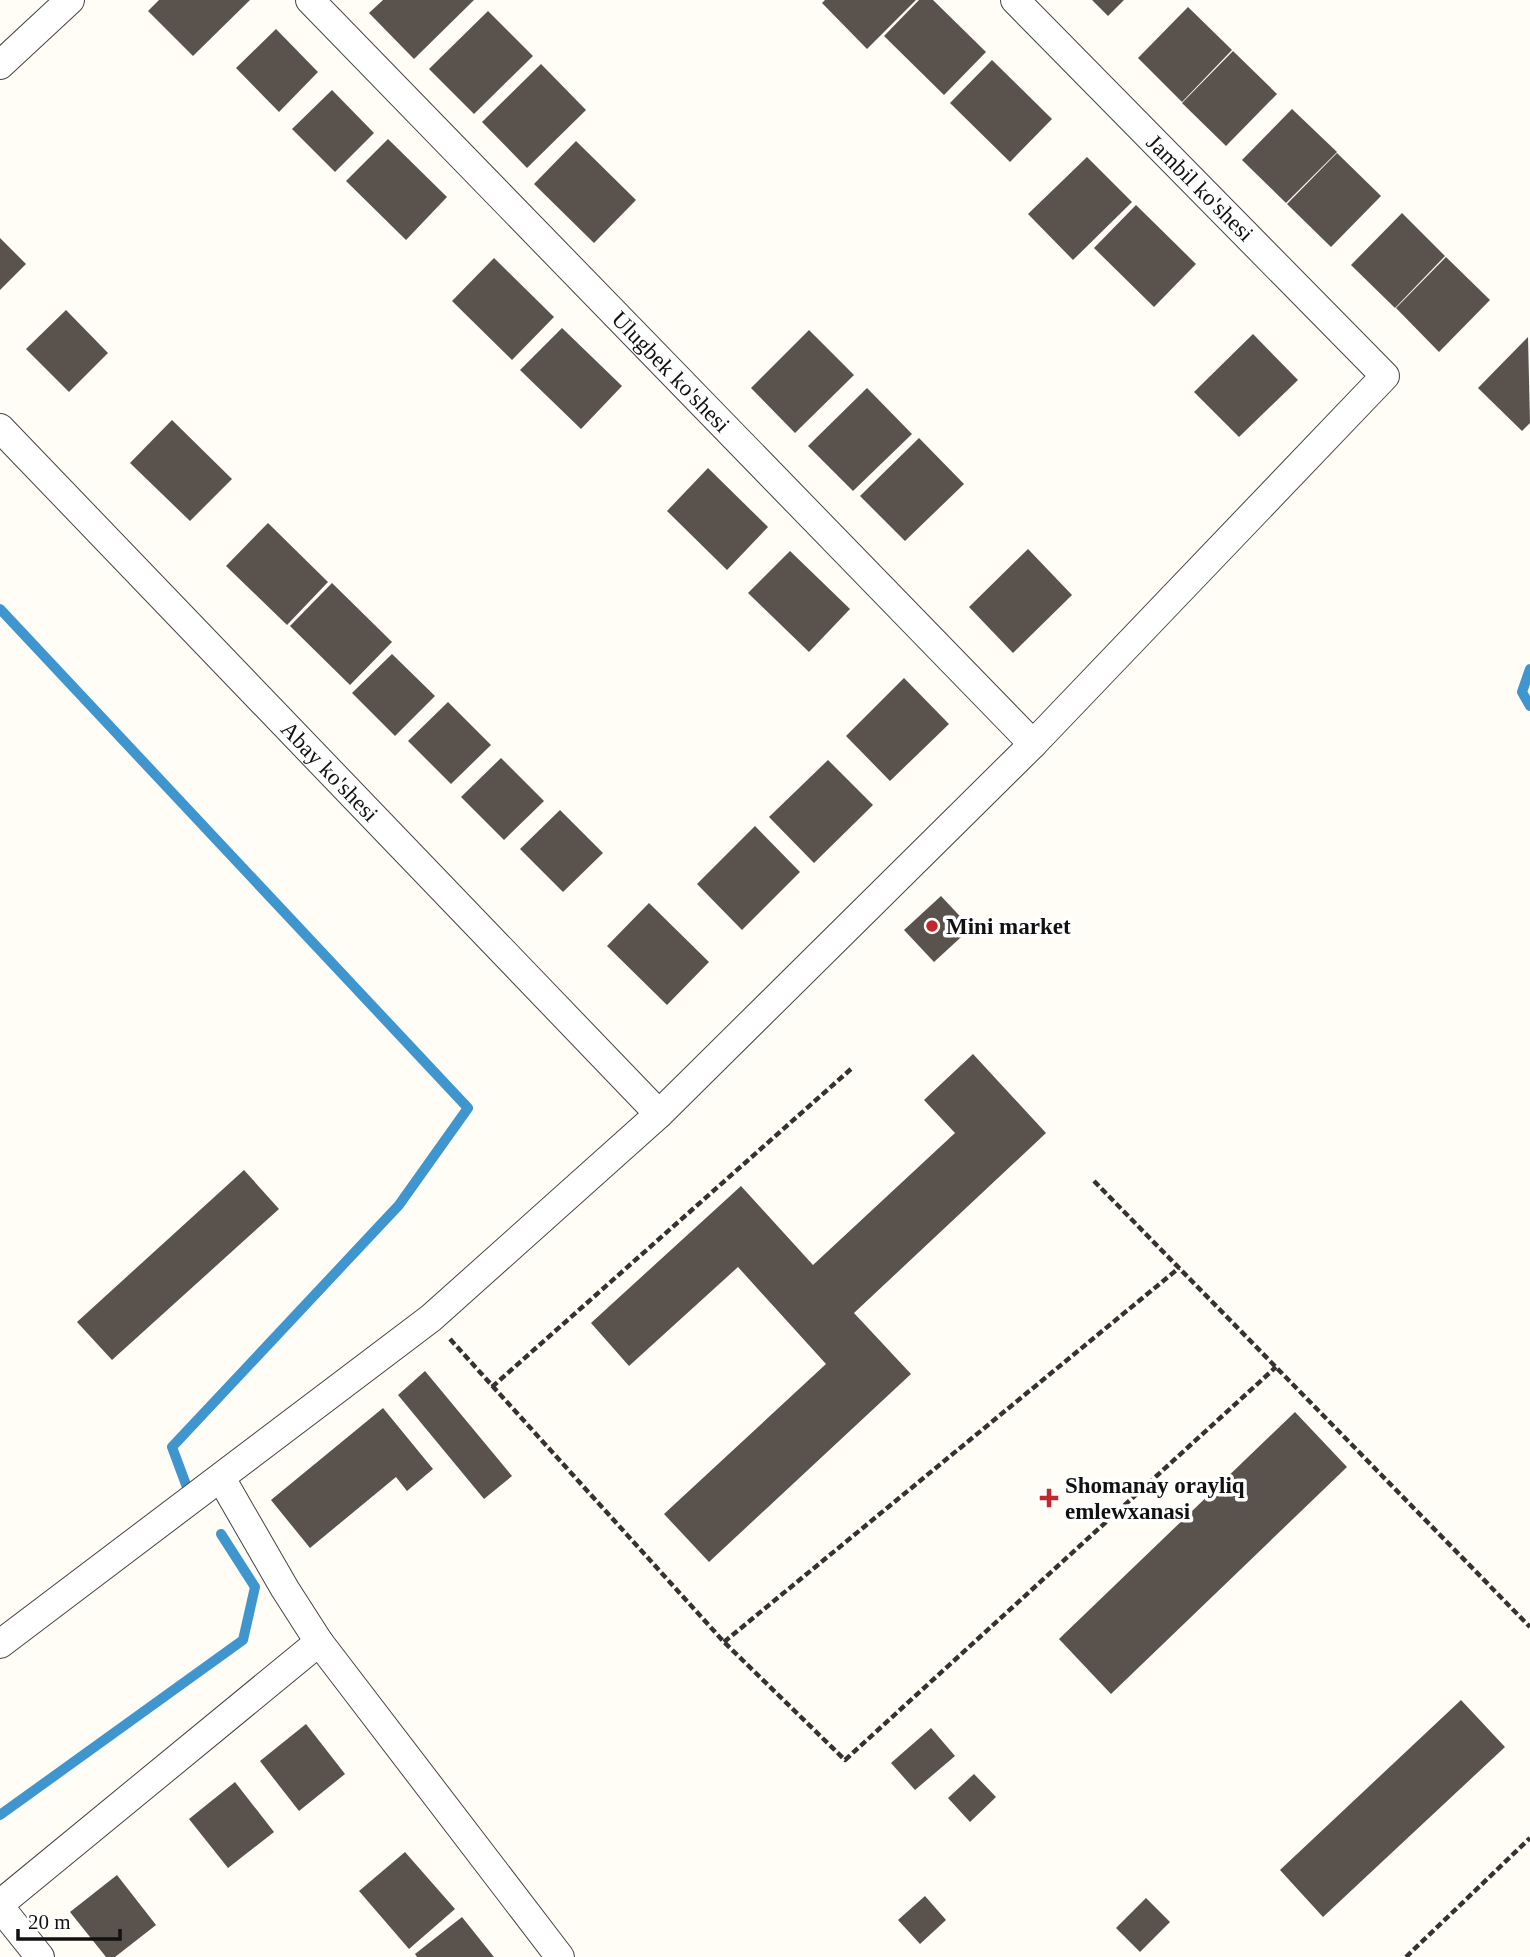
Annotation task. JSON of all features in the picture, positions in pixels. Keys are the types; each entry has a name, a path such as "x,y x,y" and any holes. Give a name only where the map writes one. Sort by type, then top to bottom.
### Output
{"street":[{"path":"0,65 70,0"},
{"name":"Ulugbek ko'shesi","path":"310,0 1032,744"},
{"name":"Jambil ko'shesi","path":"1015,0 1385,376 1032,744"},
{"name":"Abay ko'shesi","path":"0,428 659,1114"},
{"path":"0,1644 431,1318 659,1114 1032,744"},
{"path":"221,1478 319,1642 560,1957"},
{"path":"40,1957 0,1905 319,1642"}],"path":[{"path":"492,1387 851,1069"},
{"path":"1094,1181 1530,1627"},
{"path":"724,1642 1179,1268"},
{"path":"431,1318 724,1642 845,1760 1276,1367"},
{"path":"1406,1957 1530,1838"}],"building":[{"path":"159,0 250,0 193,56 148,11"},
{"path":"383,0 474,0 414,59 369,13"},
{"path":"825,0 916,0 867,49 822,3"},
{"path":"919,0 933,0 986,52 944,95 884,36"},
{"path":"1092,0 1124,0 1108,16"},
{"path":"1188,7 1232,50 1182,102 1138,58"},
{"path":"488,11 533,56 474,114 429,69"},
{"path":"276,29 318,72 279,112 236,68"},
{"path":"1233,51 1277,94 1226,146 1182,103"},
{"path":"992,60 1052,119 1010,162 950,103"},
{"path":"541,64 586,110 527,168 482,122"},
{"path":"332,90 374,133 335,172 292,129"},
{"path":"1292,109 1337,152 1286,203 1242,160"},
{"path":"388,139 447,197 406,240 346,181"},
{"path":"576,141 636,200 594,243 534,184"},
{"path":"1337,153 1381,196 1331,247 1287,204"},
{"path":"1087,157 1132,202 1073,260 1028,214"},
{"path":"1136,205 1196,264 1154,307 1094,248"},
{"path":"1402,213 1445,256 1395,308 1351,265"},
{"path":"0,238 26,264 0,290"},
{"path":"1446,257 1490,300 1439,352 1396,308"},
{"path":"494,258 554,317 512,360 452,301"},
{"path":"66,310 108,353 69,392 26,349"},
{"path":"562,328 622,386 581,429 520,370"},
{"path":"809,330 854,375 795,433 751,388"},
{"path":"1253,334 1298,380 1239,437 1194,392"},
{"path":"1528,337 1530,423 1522,431 1478,388"},
{"path":"867,388 912,434 853,491 808,446"},
{"path":"172,420 232,479 190,521 130,463"},
{"path":"919,438 964,484 905,541 860,496"},
{"path":"708,468 768,527 727,570 667,511"},
{"path":"268,523 328,582 287,625 226,566"},
{"path":"1028,549 1072,595 1013,653 969,607"},
{"path":"790,551 850,609 809,652 748,593"},
{"path":"332,583 392,642 350,685 290,626"},
{"path":"392,654 435,696 395,736 352,693"},
{"path":"904,678 949,724 890,781 846,736"},
{"path":"448,702 491,745 451,784 408,741"},
{"path":"501,758 544,801 504,840 461,797"},
{"path":"828,760 873,805 814,863 769,817"},
{"path":"560,810 603,853 563,892 520,849"},
{"path":"755,826 800,872 742,930 697,884"},
{"path":"941,896 971,928 934,962 904,930"},
{"path":"649,903 709,962 667,1005 607,946"},
{"path":"973,1054 1046,1133 854,1313 911,1374 709,1562 664,1514 826,1364 738,1267 629,1366 591,1323 741,1186 813,1265 955,1133 924,1100"},
{"path":"244,1170 279,1209 112,1360 77,1322"},
{"path":"425,1371 512,1476 484,1499 398,1395"},
{"path":"383,1408 433,1469 407,1491 396,1477 310,1548 271,1500"},
{"path":"1295,1412 1347,1467 1111,1694 1059,1639"},
{"path":"1461,1700 1505,1747 1323,1917 1280,1870"},
{"path":"306,1724 345,1774 299,1811 260,1761"},
{"path":"931,1728 955,1756 915,1790 891,1763"},
{"path":"974,1774 996,1797 970,1822 948,1798"},
{"path":"235,1782 274,1832 228,1868 189,1819"},
{"path":"405,1852 455,1909 409,1949 359,1891"},
{"path":"117,1875 156,1925 115,1957 106,1957 70,1912"},
{"path":"925,1896 946,1920 920,1944 898,1920"},
{"path":"1146,1898 1170,1922 1140,1952 1116,1928"},
{"path":"462,1917 494,1957 417,1957 415,1954"}],"waterway":[{"path":"0,609 468,1108 399,1205 172,1447 188,1490"},
{"path":"1530,669 1522,692 1530,706"},
{"path":"0,1815 243,1640 255,1587 221,1534"}],"place":[{"name":"Mini market","path":"932,926"},
{"name":"Shomanay orayliq emlewxanasi","path":"1049,1498"}]}
